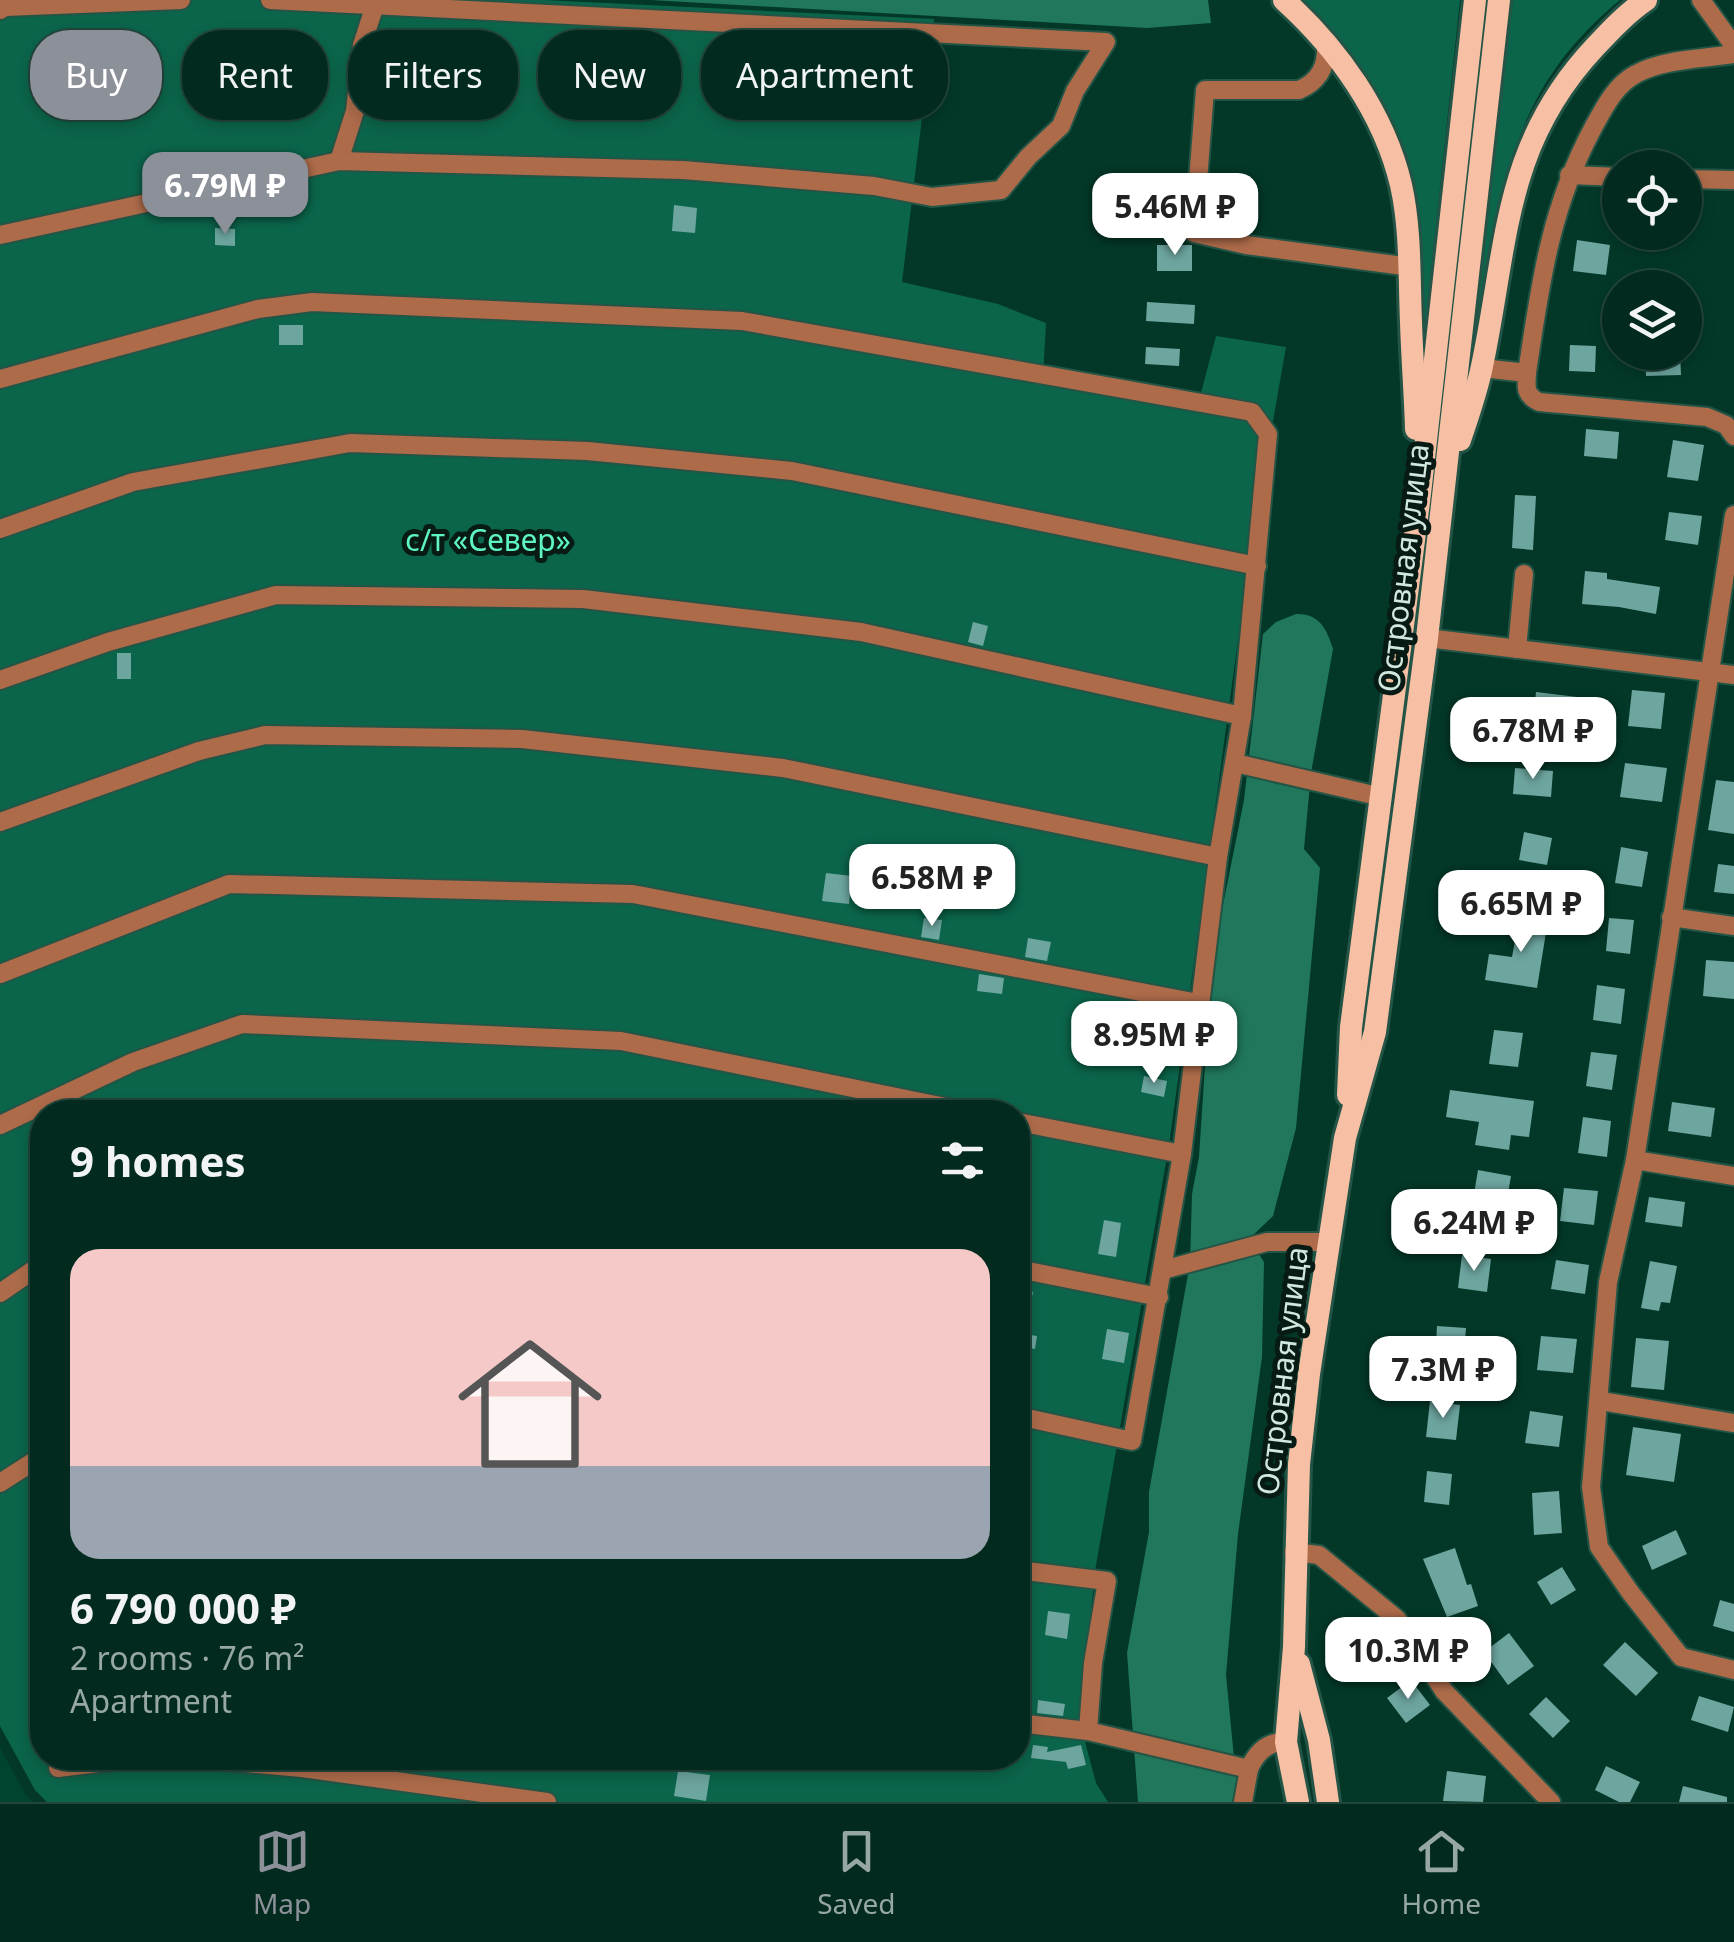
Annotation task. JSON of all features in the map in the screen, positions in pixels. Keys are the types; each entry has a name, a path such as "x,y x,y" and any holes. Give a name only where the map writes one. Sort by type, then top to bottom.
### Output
{"main road":[{"path":"1284,0 1326,44 1360,90 1400,184 1432,495"},
{"name":"Островная улица","path":"1298,1802 1286,1742 1294,1646 1299,1464 1346,1138 1375,1032 1427,638 1432,495 1475,0"},
{"name":"Островная улица","path":"1346,1138 1351,1028 1382,797 1432,495 1499,0"},
{"path":"1432,495 1482,368 1510,205 1538,124 1581,61 1646,0"},
{"name":"Островная улица","path":"1294,1646 1318,1740 1328,1802"}],"street":[{"path":"0,10 182,0"},
{"path":"0,234 339,162 683,170 874,186 932,198 1001,190 1061,126 1075,91 1106,42 270,0"},
{"path":"1700,0 1734,46"},
{"path":"339,162 355,111 362,45 375,5"},
{"path":"1326,44 1324,68 1310,86 1299,90 1205,90 1194,232 1246,245 1411,267"},
{"path":"1734,54 1649,68 1632,76 1605,105 1569,175 1544,260 1526,373 1529,396 1540,402 1707,416 1726,425 1734,436"},
{"path":"1569,175 1602,176"},
{"path":"1702,179 1734,180"},
{"path":"0,378 258,309 312,302 742,321 1252,412 1268,434 1242,716 1218,857 1182,1154 1132,1441 1030,1419"},
{"path":"1482,368 1526,373"},
{"path":"0,529 133,482 350,442 588,452 792,472 1257,566"},
{"path":"1734,515 1635,1160 1608,1282 1591,1487 1599,1547 1681,1657 1734,1670"},
{"path":"1517,649 1524,574"},
{"path":"0,680 108,642 276,595 583,599 861,632 1242,716"},
{"path":"1427,638 1734,675"},
{"path":"0,822 199,751 266,735 522,739 783,768 1218,857"},
{"path":"1235,762 1382,797"},
{"path":"0,974 229,884 633,894 1198,1003"},
{"path":"1671,917 1734,926"},
{"path":"51,1100 133,1062 242,1024 621,1041 911,1100"},
{"path":"0,1124 30,1110"},
{"path":"1030,1124 1182,1154"},
{"path":"1635,1160 1734,1176"},
{"path":"1163,1270 1266,1242 1328,1242"},
{"path":"1030,1271 1159,1298"},
{"path":"0,1293 30,1272"},
{"path":"1601,1402 1734,1423"},
{"path":"0,1484 30,1464"},
{"path":"1294,1552 1318,1555 1397,1619 1444,1691 1551,1802"},
{"path":"1030,1572 1106,1581 1088,1731"},
{"path":"1030,1724 1088,1731 1248,1769"},
{"path":"1242,1802 1248,1769 1255,1755 1274,1742 1286,1742"},
{"path":"316,1770 547,1802"}],"shaded area":[{"path":"651,0 1208,0 1211,23 1147,28"},
{"path":"1296,614 1311,616 1321,624 1333,649 1311,773 1304,849 1320,868 1296,1128 1273,1216 1249,1239 1264,1262 1262,1357 1238,1534 1226,1675 1238,1799 1138,1802 1127,1653 1149,1532 1149,1492 1190,1263 1192,1194 1199,1157 1212,960 1244,800 1263,634 1276,622"},
{"path":"0,1748 26,1795 33,1802 0,1802"}],"green space":[{"name":"с/т «Север»","path":"543,0 934,19 933,30 701,30 701,120 922,120 902,282 998,304 1046,323 1043,378 1197,408 1216,336 1286,347 1273,421 1268,421 1169,1145 1095,1571 1080,1723 1096,1783 1108,1802 47,1802 35,1790 0,1726 0,3"},
{"path":"1300,0 1460,0 1417,406 1409,183"},
{"path":"1511,0 1620,0 1585,32 1558,65 1521,134 1499,210 1468,380"}],"building":[{"path":"674,205 697,208 695,233 672,231"},
{"path":"215,228 235,229 235,246 215,245"},
{"path":"1577,240 1602,244 1602,250 1609,250 1607,270 1602,270 1602,275 1573,271"},
{"path":"1157,245 1192,245 1192,271 1157,271"},
{"path":"1147,302 1195,305 1194,324 1146,321"},
{"path":"279,325 303,325 303,345 279,345"},
{"path":"1570,345 1596,346 1595,372 1569,371"},
{"path":"1146,347 1180,349 1179,366 1145,364"},
{"path":"1646,370 1681,370 1681,375 1646,376"},
{"path":"1586,429 1619,432 1617,459 1584,456"},
{"path":"1673,440 1704,445 1698,481 1667,477"},
{"path":"1515,495 1536,496 1533,550 1512,548"},
{"path":"1669,512 1702,516 1698,545 1665,540"},
{"path":"1585,571 1607,573 1607,579 1660,587 1656,614 1582,604"},
{"path":"973,622 988,626 983,646 968,642"},
{"path":"117,653 131,653 131,679 117,679"},
{"path":"1632,690 1665,693 1661,729 1628,726"},
{"path":"1536,692 1577,697 1573,735 1532,730"},
{"path":"1625,763 1667,768 1662,802 1620,797"},
{"path":"1515,768 1553,771 1551,797 1513,794"},
{"path":"1716,780 1734,782 1734,834 1708,830"},
{"path":"1524,832 1552,838 1547,865 1519,860"},
{"path":"1621,847 1648,852 1642,887 1615,883"},
{"path":"1718,864 1734,866 1734,894 1714,892"},
{"path":"826,873 852,876 849,904 822,901"},
{"path":"1520,914 1548,920 1537,988 1485,980 1489,954 1512,957"},
{"path":"924,918 942,920 939,940 921,937"},
{"path":"1609,918 1634,920 1630,954 1606,951"},
{"path":"1028,938 1051,942 1047,961 1025,957"},
{"path":"1706,960 1734,962 1734,999 1703,996"},
{"path":"979,974 1004,978 1002,994 977,991"},
{"path":"1597,985 1625,989 1621,1024 1593,1020"},
{"path":"1494,1030 1523,1033 1518,1067 1489,1064"},
{"path":"1591,1052 1617,1055 1612,1090 1586,1086"},
{"path":"1144,1076 1167,1081 1164,1097 1141,1092"},
{"path":"1450,1090 1534,1101 1529,1137 1511,1135 1509,1150 1475,1145 1479,1122 1446,1117"},
{"path":"1672,1102 1715,1108 1711,1137 1668,1131"},
{"path":"1583,1117 1611,1121 1607,1157 1578,1153"},
{"path":"1478,1170 1511,1176 1505,1211 1472,1206"},
{"path":"1564,1188 1598,1191 1594,1225 1560,1221"},
{"path":"1649,1197 1685,1202 1682,1227 1645,1222"},
{"path":"1104,1220 1121,1223 1116,1257 1098,1254"},
{"path":"1462,1255 1491,1259 1487,1292 1458,1288"},
{"path":"1556,1260 1589,1265 1585,1294 1551,1289"},
{"path":"1650,1261 1677,1266 1670,1303 1661,1302 1659,1311 1641,1308"},
{"path":"1437,1326 1466,1328 1463,1363 1435,1361"},
{"path":"1107,1329 1129,1333 1124,1363 1102,1359"},
{"path":"1030,1335 1037,1336 1035,1349 1030,1348"},
{"path":"1541,1336 1577,1339 1573,1373 1537,1370"},
{"path":"1636,1338 1669,1341 1664,1390 1631,1387"},
{"path":"1430,1401 1460,1405 1456,1440 1426,1437"},
{"path":"1530,1411 1563,1416 1559,1447 1525,1443"},
{"path":"1633,1427 1681,1434 1674,1482 1626,1475"},
{"path":"1427,1471 1452,1474 1449,1505 1424,1502"},
{"path":"1559,1491 1562,1533 1534,1535 1532,1493"},
{"path":"1676,1530 1687,1554 1652,1570 1642,1546"},
{"path":"1455,1548 1478,1606 1447,1617 1423,1559"},
{"path":"1562,1567 1576,1590 1551,1605 1537,1582"},
{"path":"1720,1600 1734,1604 1734,1632 1713,1626"},
{"path":"1048,1611 1070,1614 1067,1639 1045,1635"},
{"path":"1509,1633 1534,1666 1508,1685 1484,1652"},
{"path":"1625,1642 1658,1673 1636,1696 1603,1665"},
{"path":"1411,1680 1430,1705 1406,1723 1387,1698"},
{"path":"1699,1696 1734,1707 1728,1732 1691,1720"},
{"path":"1546,1697 1570,1721 1553,1738 1529,1714"},
{"path":"1038,1700 1065,1704 1063,1716 1037,1713"},
{"path":"1033,1745 1048,1747 1047,1752 1081,1745 1086,1765 1068,1769 1066,1762 1031,1758"},
{"path":"1606,1766 1640,1782 1630,1802 1619,1802 1595,1790"},
{"path":"678,1771 710,1775 706,1801 674,1796"},
{"path":"1447,1771 1486,1776 1483,1802 1443,1801"},
{"path":"1683,1786 1727,1797 1727,1802 1679,1802"}]}
